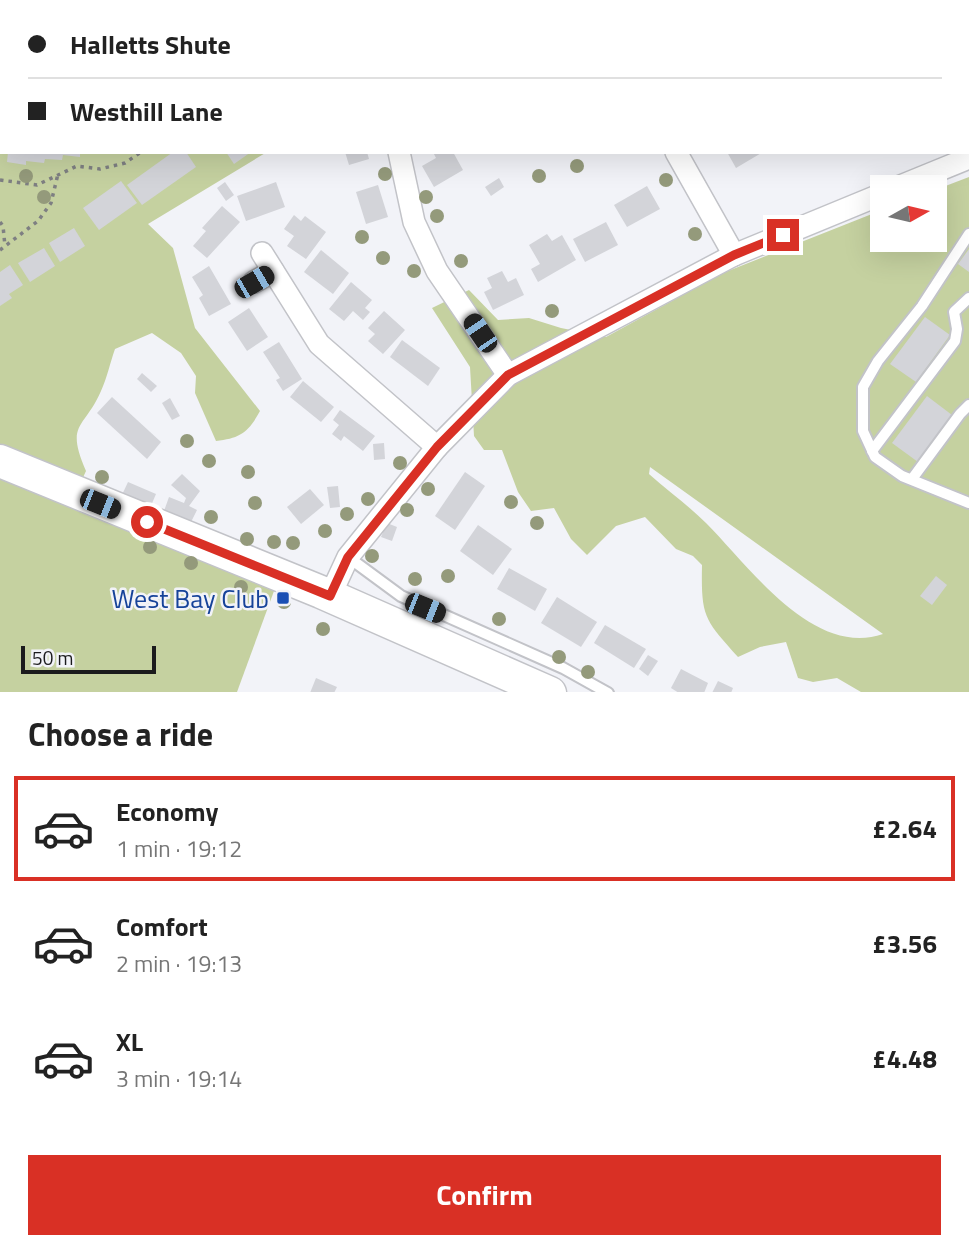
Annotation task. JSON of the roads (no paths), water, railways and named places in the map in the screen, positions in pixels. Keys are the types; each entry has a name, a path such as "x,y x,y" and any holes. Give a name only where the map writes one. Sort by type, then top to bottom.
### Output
{"main road":[{"path":"0,461 330,596 550,692"}],"street":[{"path":"399,154 414,222 437,271 508,375"},
{"path":"677,154 734,255"},
{"path":"927,175 969,158"},
{"path":"330,596 348,557 437,447 508,375 734,255 870,199"},
{"path":"254,282 268,262 319,344 437,447"}],"lane":[{"path":"969,234 922,306 878,361 863,387 863,431 875,457 912,479 969,503"},
{"path":"872,451 955,341 957,329 954,312 969,298"},
{"path":"912,479 969,405"},
{"path":"348,557 401,596 562,668 608,692"}],"place":[{"name":"West Bay Club","path":"283,598"}]}
